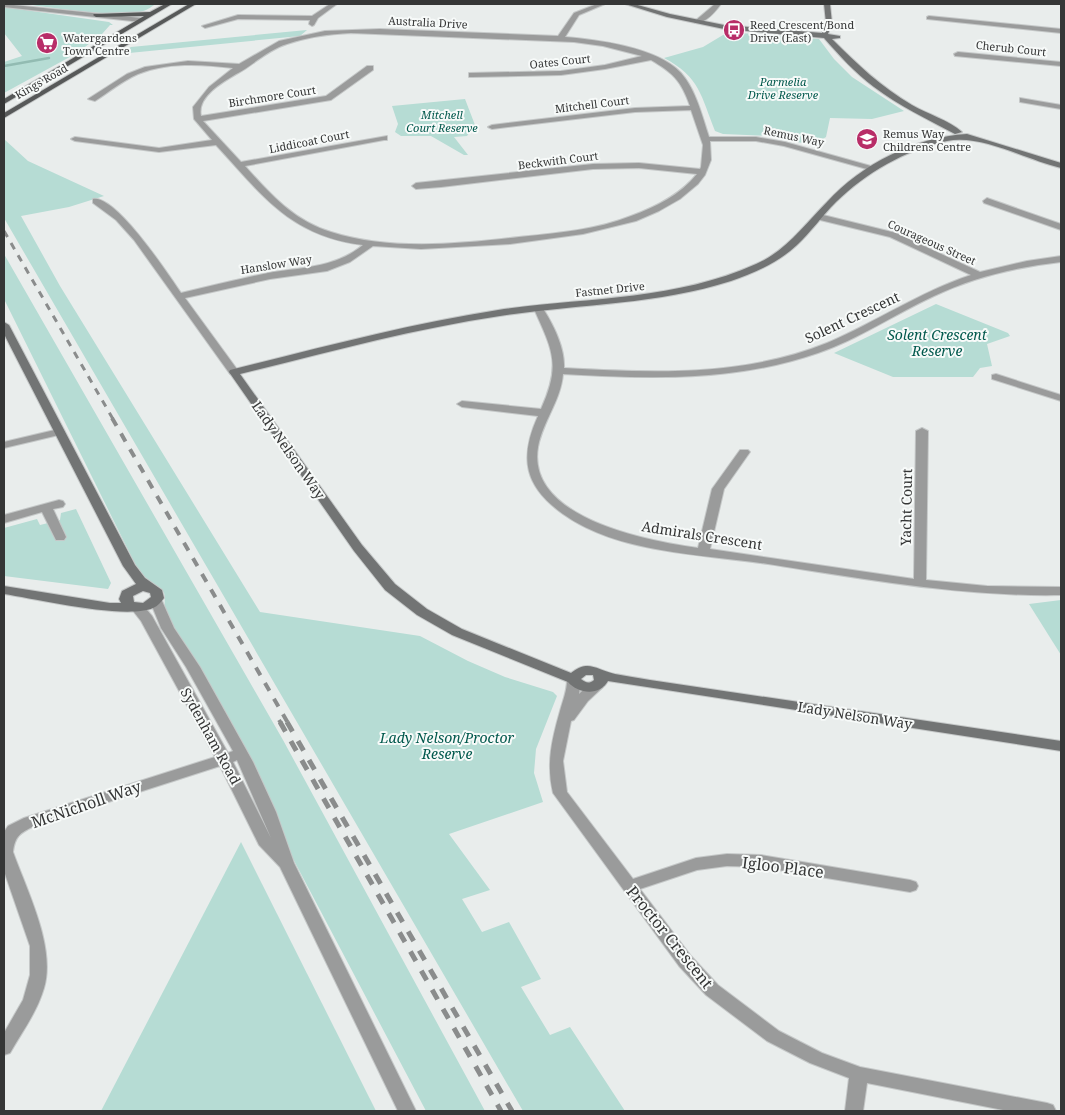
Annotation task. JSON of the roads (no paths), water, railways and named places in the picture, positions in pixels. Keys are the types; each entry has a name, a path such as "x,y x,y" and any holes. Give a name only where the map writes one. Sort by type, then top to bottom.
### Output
{"main road":[{"name":"Kings Road","path":"4,102 169,4"},
{"name":"Kings Road","path":"4,116 193,4"},
{"path":"96,15 151,14"},
{"path":"86,53 113,30 116,21"},
{"path":"138,22 158,25"}],"street":[{"path":"205,26 238,17 314,18 334,4"},
{"path":"560,39 576,14 602,4"},
{"path":"628,4 697,22 787,34 829,35"},
{"path":"697,22 710,13 718,4"},
{"path":"827,4 829,35 857,69 876,85 908,106 965,133 1061,166"},
{"path":"4,5 96,15 138,22"},
{"path":"75,13 116,21 138,22"},
{"path":"314,18 312,21 313,25 323,34"},
{"path":"929,18 1061,31"},
{"name":"Australia Drive","path":"380,31 560,39 610,46 648,57 679,75 686,86 707,139 709,155 702,172 687,189 656,208 620,222 588,230 539,238 454,246 412,247 371,243 324,232 290,217 277,206 198,119 196,106 200,98 242,67 277,45 323,34 380,31"},
{"name":"Cherub Court","path":"958,54 1061,64"},
{"name":"Oates Court","path":"472,75 520,76 561,73 616,66 648,57"},
{"path":"92,99 134,74 154,68 203,63 242,67"},
{"name":"Birchmore Court","path":"198,119 265,110 328,98 370,68"},
{"path":"1023,100 1061,106"},
{"name":"Mitchell Court","path":"492,127 635,110 694,108"},
{"name":"Fastnet Drive","path":"234,372 454,321 539,309 644,298 714,283 745,272 779,255 801,238 843,191 874,168 904,154 965,133"},
{"name":"Liddicoat Court","path":"239,165 384,138"},
{"path":"75,139 159,150 217,142"},
{"name":"Remus Way","path":"707,139 751,139 785,144 874,168"},
{"name":"Beckwith Court","path":"416,186 464,183 606,165 643,166 702,172"},
{"path":"987,200 1061,226"},
{"name":"Lady Nelson Way","path":"96,201 119,218 130,230 234,372 358,548 390,587 422,612 440,623 574,679 582,687 595,679"},
{"name":"Courageous Street","path":"819,217 893,235 978,275"},
{"name":"Hanslow Way","path":"179,296 273,276 334,267 352,259 371,243"},
{"name":"Solent Crescent","path":"558,372 640,376 693,376 793,358 840,340 929,295 978,275 1015,265 1061,259"},
{"name":"Admirals Crescent","path":"539,309 556,347 558,372 533,444 532,463 543,489 558,505 582,520 611,533 642,541 703,551 920,582 1010,592 1061,590"},
{"name":"Sydenham Road","path":"4,325 129,566 140,581 154,594 161,618 188,657 240,754 278,836 286,863 407,1111"},
{"path":"996,377 1061,398"},
{"path":"462,404 545,413"},
{"name":"Yacht Court","path":"920,582 922,431"},
{"path":"4,445 59,432"},
{"path":"703,551 718,489 744,452"},
{"path":"4,519 59,504"},
{"path":"46,508 60,537"},
{"name":"Sydenham Road","path":"129,566 131,601 147,619 224,759 264,841 286,863"},
{"path":"4,590 110,607 131,601 148,606 154,594 141,587 131,601"},
{"name":"Lady Nelson Way","path":"518,656 567,669 595,679 650,684 1061,746"},
{"path":"563,725 595,679 579,671 574,679"},
{"name":"Proctor Crescent","path":"574,679 573,695 555,758 560,793 685,961 712,990 773,1036 816,1058 858,1074 1047,1111"},
{"name":"McNicholl Way","path":"4,1048 32,1000 39,982 40,962 38,946 6,852 8,827 29,822 240,754"},
{"name":"Igloo Place","path":"629,887 696,864 726,860 761,861 910,886"},
{"path":"854,1111 858,1074"}],"waterway":[{"path":"4,66 49,58"}],"railway":[{"path":"4,231 113,419"},
{"path":"112,418 288,723"},
{"path":"280,722 501,1111"},
{"path":"287,722 512,1111"}],"place":[{"name":"Reed Crescent/Bond Drive (East)","path":"734,30"},
{"name":"Watergardens Town Centre","path":"47,43"},
{"name":"Remus Way Childrens Centre","path":"867,139"}],"park label":[{"name":"Parmelia Drive Reserve","path":"783,87"},
{"name":"Mitchell Court Reserve","path":"442,120"},
{"name":"Solent Crescent Reserve","path":"937,342"},
{"name":"Lady Nelson/Proctor Reserve","path":"447,746"}]}
